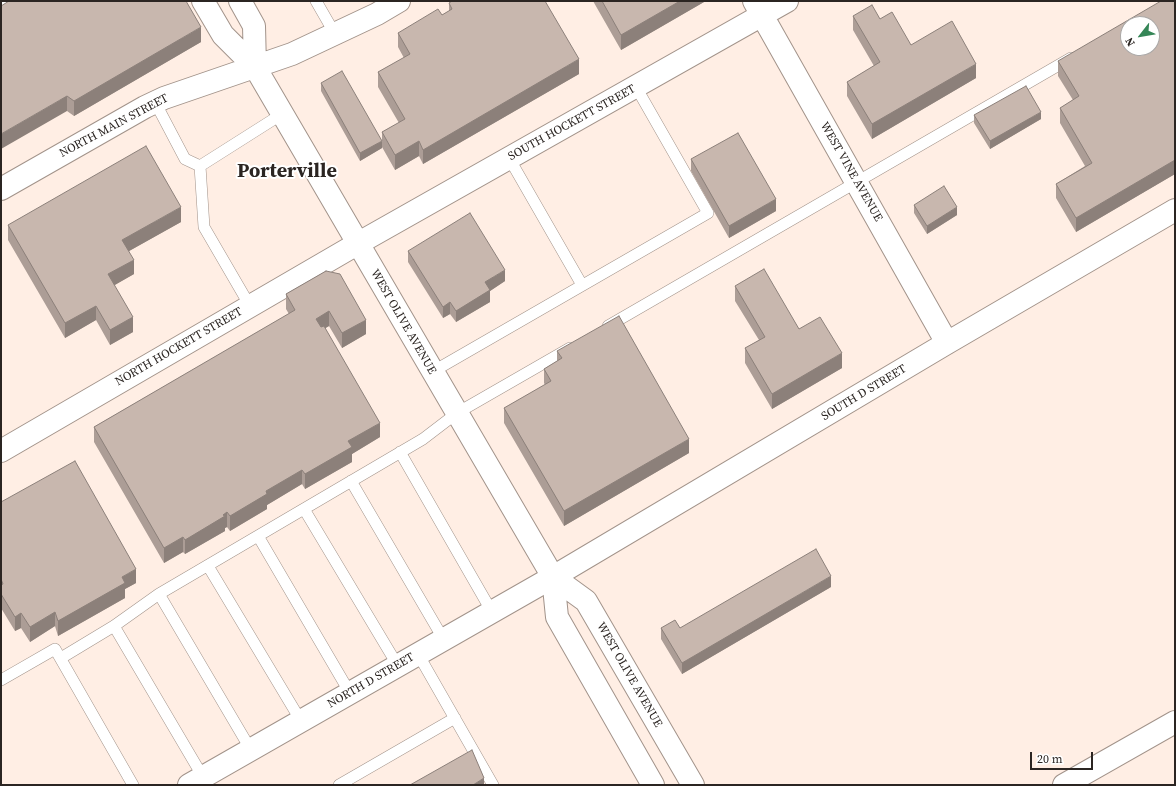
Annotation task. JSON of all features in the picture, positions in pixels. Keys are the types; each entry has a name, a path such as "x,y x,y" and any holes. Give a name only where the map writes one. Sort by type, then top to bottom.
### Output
{"street":[{"path":"203,1 223,35 255,67"},
{"path":"240,1 254,26 255,67"},
{"name":"NORTH MAIN STREET","path":"1,188 155,102 211,81 292,54 377,14 399,1"},
{"name":"SOUTH HOCKETT STREET","path":"357,244 636,87 758,8 787,1"},
{"name":"WEST VINE AVENUE","path":"758,8 947,343"},
{"name":"WEST OLIVE AVENUE","path":"255,67 357,244 553,577 586,601 693,785"},
{"name":"SOUTH D STREET","path":"553,577 947,343 1175,210"},
{"name":"NORTH HOCKETT STREET","path":"1,451 357,244"},
{"name":"WEST OLIVE AVENUE","path":"553,577 557,617 653,785"},
{"name":"NORTH D STREET","path":"196,781 553,577"},
{"path":"1064,785 1173,728"}],"lane":[{"path":"1,4 6,1"},
{"path":"316,1 335,34"},
{"path":"602,330 1081,52"},
{"path":"432,372 708,213 636,87"},
{"path":"155,102 186,159 200,166"},
{"path":"200,166 282,114"},
{"path":"509,158 582,285"},
{"path":"200,166 204,227 250,306"},
{"path":"61,658 114,626 159,594 423,439 457,413 581,342"},
{"path":"400,452 492,612"},
{"path":"351,481 444,640"},
{"path":"304,509 398,666"},
{"path":"258,536 350,693"},
{"path":"208,566 301,721"},
{"path":"159,594 251,750"},
{"path":"114,626 196,781"},
{"path":"1,680 55,648 133,785"},
{"path":"418,654 493,785"},
{"path":"339,785 455,718"}],"building":[{"path":"9,1 186,1 201,27 74,101 67,96 1,134 1,6"},
{"path":"452,1 545,1 579,59 423,150 419,141 395,155 382,132 405,119 378,72 410,54 398,33 438,9 442,15 452,9 449,3"},
{"path":"602,1 680,1 621,35"},
{"path":"1161,1 1175,1 1175,160 1076,218 1056,184 1092,163 1060,108 1079,96 1058,61 1120,25 1120,56 1160,56 1160,16 1135,16"},
{"path":"872,5 880,19 892,12 911,45 952,21 976,64 872,124 847,82 880,62 853,16"},
{"path":"342,71 382,141 360,153 321,83"},
{"path":"1026,86 1041,112 990,141 974,115"},
{"path":"738,133 776,199 729,226 691,159"},
{"path":"146,146 181,207 122,240 134,260 108,274 133,317 110,330 96,306 65,323 8,225"},
{"path":"944,186 957,207 927,226 914,205"},
{"path":"470,213 505,270 485,282 490,290 456,311 450,302 443,307 408,251"},
{"path":"764,269 799,329 820,317 842,353 772,394 745,348 765,337 735,286"},
{"path":"326,271 340,274 366,320 342,333 329,311 316,319 321,327 324,326 380,423 348,441 352,447 305,474 302,470 266,491 267,494 230,516 227,512 223,515 225,516 185,540 183,537 164,548 94,427 295,310 286,294"},
{"path":"619,316 689,439 564,511 504,408 551,381 544,369 562,358 557,351"},
{"path":"75,461 136,569 122,577 125,583 58,621 55,612 30,627 21,613 15,617 1,594 1,585 3,584 1,579 1,502"},
{"path":"816,549 831,576 682,663 661,628 675,620 680,628"},
{"path":"472,750 484,778 473,785 410,785"}],"district":[{"name":"Porterville","path":"287,172"}]}
